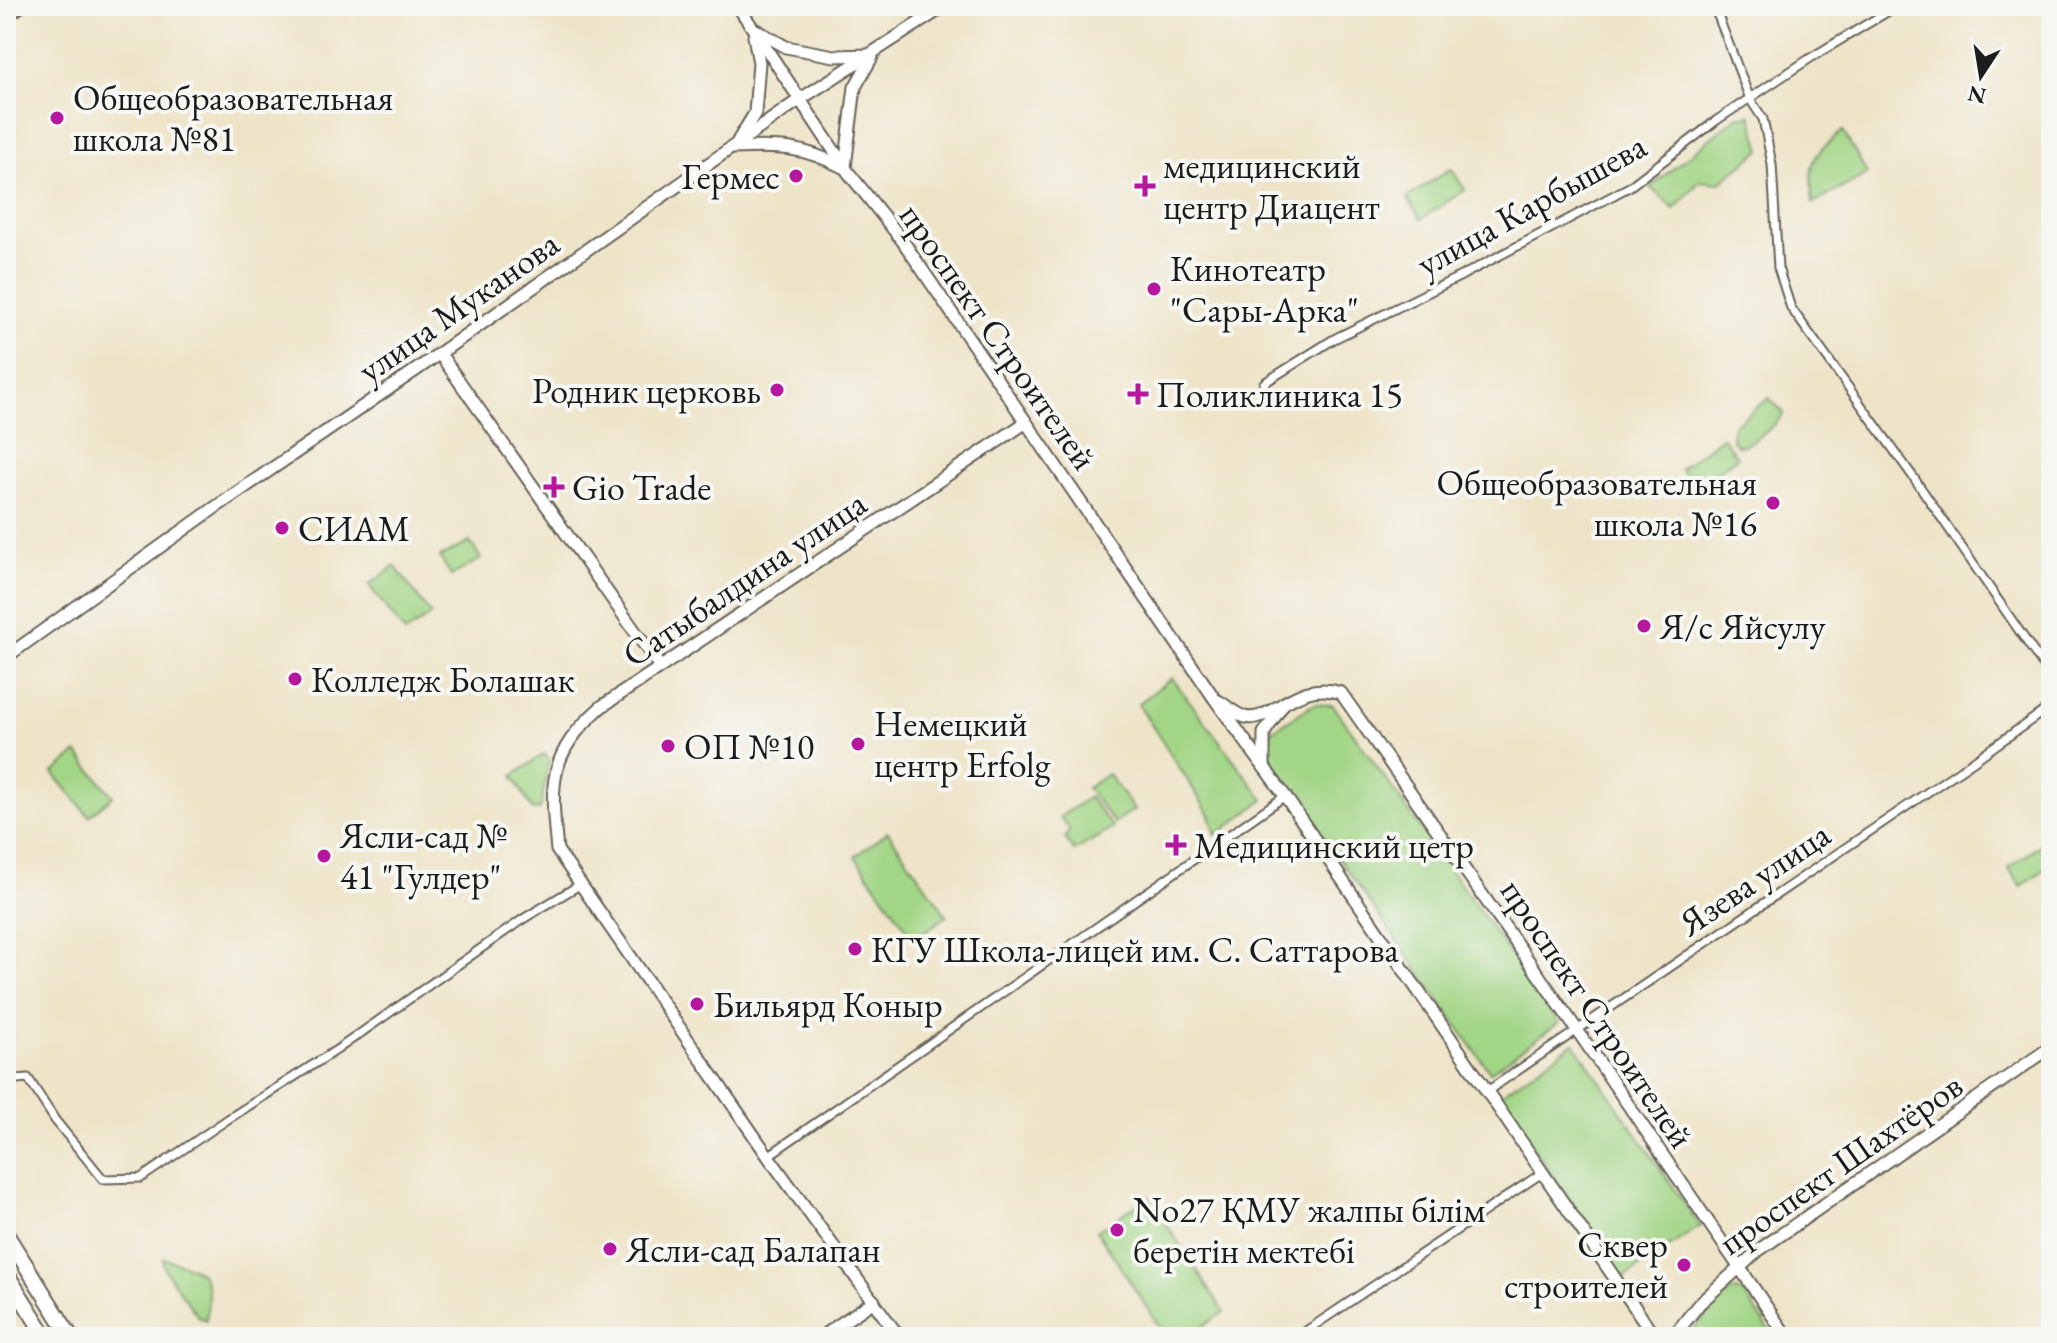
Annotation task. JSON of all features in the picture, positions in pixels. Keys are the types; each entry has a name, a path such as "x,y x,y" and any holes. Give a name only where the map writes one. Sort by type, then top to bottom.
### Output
{"highway":[{"path":"6,1234 71,1337"},
{"path":"6,1273 46,1337"}],"main road":[{"name":"проспект Строителей","path":"738,6 845,168 902,240 1655,1337"},
{"name":"улица Муканова","path":"6,657 799,100 945,6"},
{"path":"752,27 786,47 834,56 873,55"},
{"path":"734,148 755,113 759,63 752,27"},
{"path":"734,148 781,146 815,153 845,168 855,87 873,55"},
{"path":"440,354 660,667"},
{"name":"Сатыбалдина улица","path":"899,1337 768,1156 557,850 551,798 559,760 578,728 601,707 1025,423"},
{"name":"проспект Строителей","path":"1214,698 1246,717 1258,717 1300,693 1328,689 1341,693 1787,1337"},
{"path":"1264,769 1264,733 1284,702"},
{"name":"проспект Шахтёров","path":"1673,1337 1699,1304 1738,1267 2051,1047"},
{"path":"821,1337 874,1301"}],"street":[{"path":"6,19 24,6"},
{"path":"1711,6 1718,16 1750,99 1763,119 1772,164 1778,268 1791,308 1914,478 2051,677"},
{"name":"улица Карбышева","path":"1264,383 1334,339 1629,187 1717,120 1897,6"},
{"name":"Язева улица","path":"1486,1092 2051,706"},
{"path":"768,1156 1285,796"},
{"path":"6,1080 28,1078 55,1120 103,1179 141,1178 338,1049 523,919 581,884"},
{"path":"1297,1337 1542,1173"}],"green space":[{"path":"1751,115 1761,150 1719,183 1700,181 1674,209 1650,187 1737,117"},
{"path":"1843,131 1867,174 1813,204 1811,178 1814,161 1824,147"},
{"path":"1451,168 1465,190 1421,219 1407,198"},
{"path":"1769,398 1784,413 1764,434 1738,446 1732,440 1733,426"},
{"path":"1722,437 1737,457 1695,488 1680,469"},
{"path":"470,542 481,559 451,576 440,557"},
{"path":"395,566 431,615 405,633 369,585"},
{"path":"1172,678 1264,800 1216,835 1210,815 1138,704"},
{"path":"1314,704 1333,705 1559,1023 1490,1072 1272,764 1266,747 1272,731"},
{"path":"77,753 113,796 89,816 53,773"},
{"path":"544,754 549,759 540,810 532,809 513,776"},
{"path":"1108,774 1134,810 1114,823 1087,788"},
{"path":"1089,797 1113,828 1074,851 1065,838 1070,830 1060,817"},
{"path":"888,832 947,916 914,939 855,856"},
{"path":"2042,844 2051,857 2051,865 2021,886 2008,868"},
{"path":"1574,1043 1700,1226 1623,1278 1498,1096"},
{"path":"1149,1197 1224,1312 1186,1337 1166,1337 1097,1231"},
{"path":"163,1258 189,1266 203,1276 208,1293 206,1320 198,1317 167,1273"},
{"path":"1731,1290 1744,1293 1774,1337 1686,1337"}],"place":[{"name":"Общеобразовательная школа №81","path":"57,118"},
{"name":"Гермес","path":"796,176"},
{"name":"медицинский центр Диацент","path":"1145,186"},
{"name":"Кинотеатр \"Сары-Арка\"","path":"1154,289"},
{"name":"Родник церковь","path":"777,390"},
{"name":"Поликлиника 15","path":"1138,394"},
{"name":"Gio Trade","path":"554,487"},
{"name":"Общеобразовательная школа №16","path":"1773,503"},
{"name":"СИАМ","path":"282,528"},
{"name":"Я/c Яйсулу","path":"1644,626"},
{"name":"Колледж Болашак","path":"295,679"},
{"name":"Немецкий центр Erfolg","path":"858,744"},
{"name":"ОП №10","path":"668,746"},
{"name":"Медицинский цетр","path":"1176,845"},
{"name":"Ясли-сад № 41 \"Гулдер\"","path":"324,856"},
{"name":"КГУ Школа-лицей им. С. Саттарова","path":"855,949"},
{"name":"Бильярд Коныр","path":"697,1004"},
{"name":"No27 ҚМУ жалпы білім беретін мектебі","path":"1117,1230"},
{"name":"Ясли-сад Балапан","path":"610,1249"},
{"name":"Сквер строителей","path":"1684,1265"}]}
